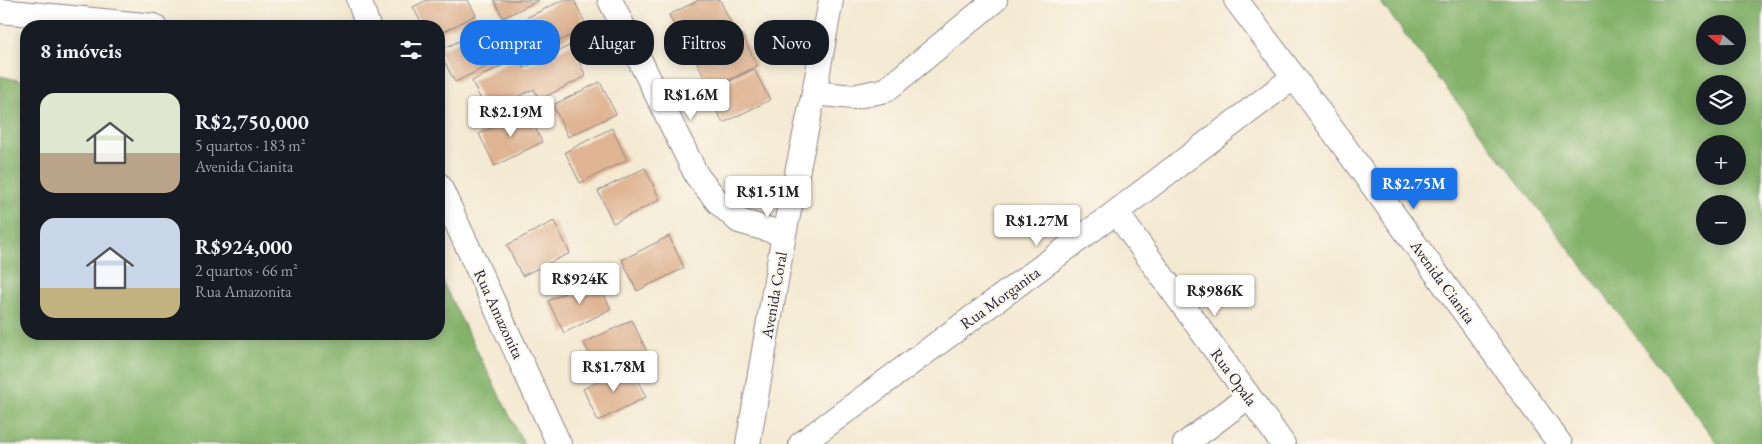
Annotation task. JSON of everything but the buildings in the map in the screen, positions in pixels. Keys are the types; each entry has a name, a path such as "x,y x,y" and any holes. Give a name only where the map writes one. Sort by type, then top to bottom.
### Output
{"street":[{"path":"359,0 366,20"},
{"path":"610,0 697,176 718,202 740,221 784,234"},
{"name":"Avenida Coral","path":"748,444 784,234 814,93 831,0"},
{"path":"814,93 853,97 886,90 995,0"},
{"name":"Avenida Cianita","path":"1236,0 1560,444"},
{"path":"0,11 92,20"},
{"name":"Rua Morganita","path":"801,444 1116,212 1294,77"},
{"name":"Rua Amazonita","path":"445,198 559,444"},
{"name":"Rua Opala","path":"1116,212 1283,444"},
{"path":"1185,444 1248,397"}],"green space":[{"path":"1379,0 1762,0 1762,444 1718,444"},
{"path":"0,76 20,81 20,340 445,340 445,287 524,444 0,444"}]}
